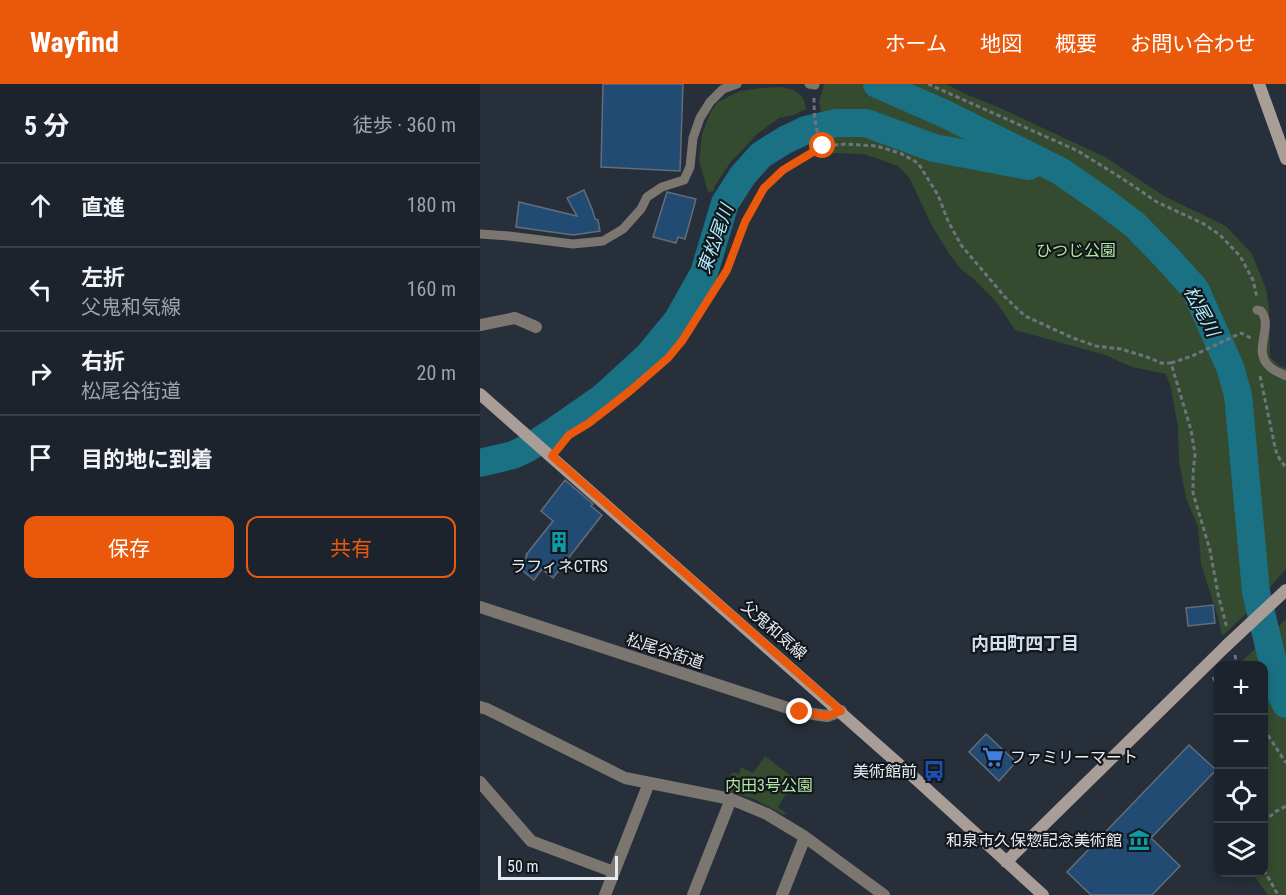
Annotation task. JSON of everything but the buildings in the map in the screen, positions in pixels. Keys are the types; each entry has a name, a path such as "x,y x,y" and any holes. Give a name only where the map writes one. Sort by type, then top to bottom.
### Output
{"main road":[{"path":"1259,84 1286,159"},
{"name":"父鬼和気線","path":"480,394 841,711 1043,895"},
{"path":"1006,862 1286,590"}],"street":[{"path":"480,325 516,318 536,327"},
{"name":"松尾谷街道","path":"480,607 800,712 827,716 841,711"},
{"path":"480,707 625,777 731,800 767,814 805,837 884,895"},
{"path":"480,782 531,841 614,872"},
{"path":"605,895 649,783"},
{"path":"693,895 731,800"},
{"path":"782,895 805,837"}],"lane":[{"path":"480,234 573,244 603,241 622,229 641,209 647,197 662,187 684,180 690,167 693,138 700,118 710,102 723,89 736,84"},
{"path":"809,84 815,85"},
{"path":"1257,310 1262,311 1267,322 1262,348 1264,358 1268,366 1286,376"}],"path":[{"path":"928,84 1078,151 1157,202 1204,224 1233,248 1247,266 1256,292 1257,310"},
{"path":"815,85 814,114 823,146"},
{"path":"549,454 569,435 589,423 668,358 682,341 727,270 745,222 764,188 783,170 823,146 846,144 877,146 902,154 918,163 938,195 961,245 1005,297 1025,316 1073,338 1121,349 1161,363 1171,363 1192,356 1241,333 1253,338 1254,345"},
{"path":"1171,363 1191,430 1195,454 1193,493 1210,550 1230,646 1236,661"},
{"path":"1260,375 1277,455 1286,468"},
{"path":"1268,736 1286,763"},
{"path":"1268,818 1286,806"},
{"path":"1267,877 1278,895"}],"green space":[{"name":"ひつじ公園","path":"824,84 946,84 1105,157 1164,196 1226,226 1252,254 1266,289 1269,307 1270,357 1286,368 1286,569 1246,614 1222,636 1201,564 1198,527 1186,498 1179,461 1178,428 1171,388 1166,374 1132,367 1105,355 1015,330 998,304 961,269 950,255 932,226 910,179 898,166 864,154 829,153 819,102"},
{"path":"780,87 801,95 806,109 794,115 779,118 757,134 730,163 714,187 714,191 708,192 699,160 702,134 710,113 718,102 740,91"},
{"path":"1286,619 1286,895 1268,895 1255,877 1268,877 1268,661 1242,661"},
{"name":"内田3号公園","path":"765,756 795,779 778,807 786,813 784,815 754,799 727,791 732,772 739,774 741,767 753,773"}],"waterway":[{"name":"松尾川","path":"877,84 943,113 1060,171 1135,225 1195,289 1230,367 1238,395 1256,592 1280,692 1286,704"},
{"name":"東松尾川","path":"480,463 513,455 528,448 602,398 649,355 677,321 704,273 725,203 743,175 761,155 785,140 806,130 836,123 866,123 934,148 1029,166"}],"place":[{"name":"ラフィネCTRS","path":"559,542"},
{"name":"ファミリーマート","path":"993,757"},
{"name":"美術館前","path":"934,771"},
{"name":"和泉市久保惣記念美術館","path":"1139,840"}],"district":[{"name":"内田町四丁目","path":"1025,643"}],"route":[{"path":"800,712 827,716 841,711 552,456 569,435 589,423 668,358 682,341 727,270 745,222 764,188 783,170 823,146"}]}
